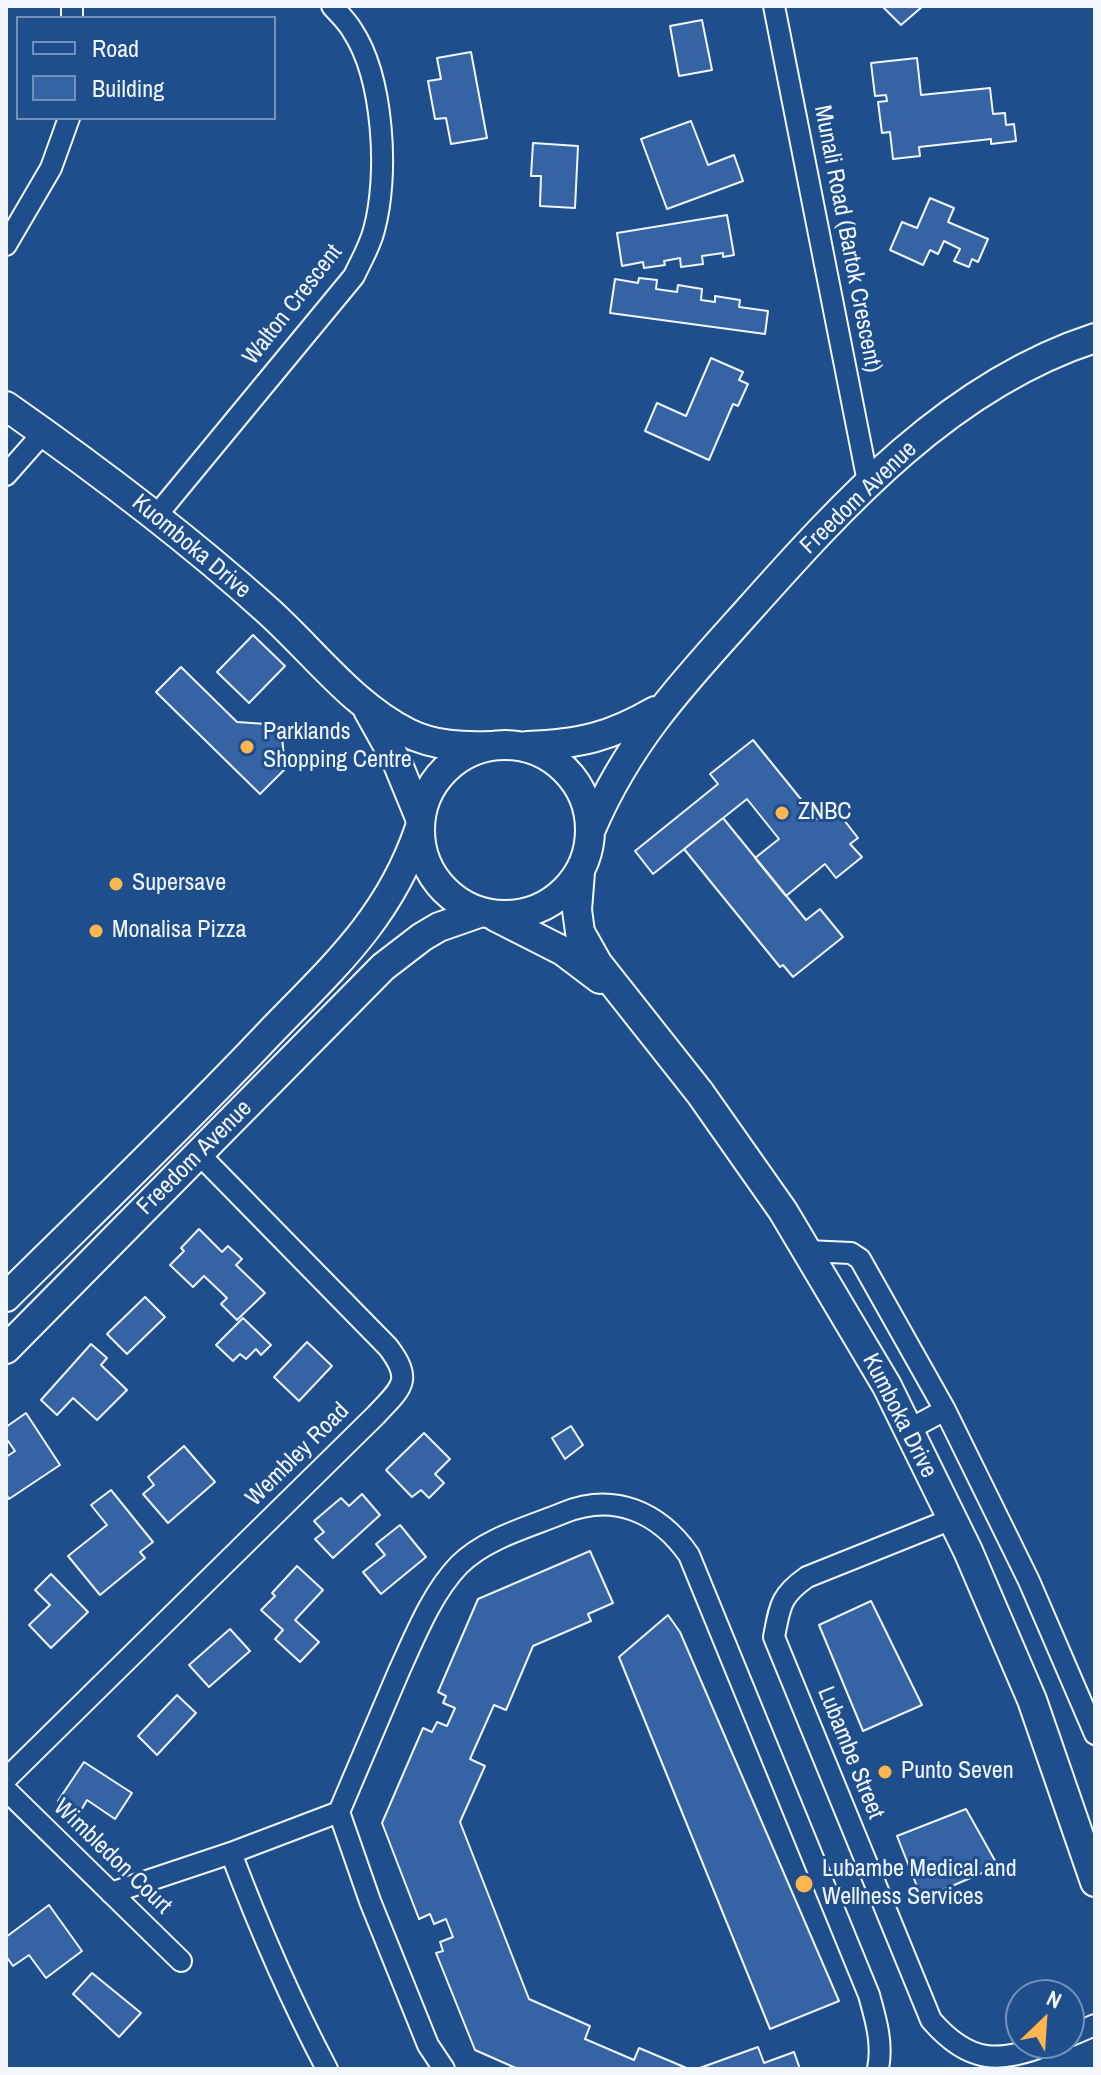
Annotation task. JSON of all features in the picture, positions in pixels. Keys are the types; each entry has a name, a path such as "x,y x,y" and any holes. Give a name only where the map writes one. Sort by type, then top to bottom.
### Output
{"main road":[{"name":"Freedom Avenue","path":"591,829 618,772 662,708 778,577 868,482 962,404 1059,350 1095,338"},
{"name":"Kuomboka Drive","path":"6,406 156,516 266,609 363,703"},
{"path":"363,703 409,733 434,743 466,747 505,746 541,753 561,766 577,784 587,806 591,829 589,851 580,872 565,893 544,907 519,915 487,914 467,907 447,894 432,875 422,853 419,824 387,741 363,703"},
{"name":"Freedom Avenue","path":"505,746 593,740 662,708"},
{"path":"419,824 428,792 444,770 466,754 505,746"},
{"name":"Freedom Avenue","path":"6,1297 234,1071 360,939 395,887 409,859 419,824"},
{"name":"Kumboka Drive","path":"580,872 577,910 580,932 598,964 700,1093 783,1211 887,1386 952,1519 1032,1700 1095,1882"},
{"name":"Freedom Avenue","path":"6,1349 383,967 439,927 487,914"},
{"name":"Kumboka Drive","path":"487,914 563,951 620,994"},
{"path":"55,1299 124,1181"}],"street":[{"name":"Walton Crescent","path":"156,516 354,276 374,231 383,184 383,155 376,100 363,52 353,31 332,6"},
{"name":"Munali Road (Bartok Crescent)","path":"774,6 868,482"},
{"path":"6,245 51,168 68,120"},
{"path":"6,475 44,432"},
{"name":"Wembley Road","path":"6,1779 376,1415 396,1393 403,1378 402,1364 388,1347 199,1154"},
{"path":"807,1251 851,1253 860,1259 945,1410 1029,1581 1095,1734"},
{"path":"908,1430 945,1410"},
{"path":"444,2069 428,2045 370,1901 339,1812 416,1634 459,1566 482,1547 582,1505 618,1505 651,1516 674,1534 689,1555 869,1995 879,2031 878,2069"},
{"name":"Lubambe Street","path":"952,1519 799,1583 781,1600 774,1637 931,2020 948,2039 963,2049 989,2057 1005,2056"},
{"name":"Wimbledon Court","path":"6,1790 181,1961"},
{"path":"111,1893 231,1853 339,1812"},
{"path":"231,1853 295,2009 327,2069"}],"building":[{"path":"882,6 923,6 901,25"},
{"path":"702,20 712,70 679,76 670,26"},
{"path":"471,52 487,138 451,144 446,118 435,119 428,81 441,79 437,58"},
{"path":"917,58 921,95 990,88 993,114 1005,113 1006,125 1014,124 1016,141 991,144 991,139 919,147 920,156 893,159 890,132 882,133 878,102 887,101 886,95 875,96 871,63"},
{"path":"691,121 708,165 734,155 743,181 667,209 641,139"},
{"path":"533,143 578,146 575,208 540,206 541,176 531,176"},
{"path":"930,198 954,208 948,222 988,239 978,262 972,259 969,267 954,261 960,249 944,241 938,254 930,250 923,265 890,250 902,222 917,228"},
{"path":"727,215 734,255 702,256 703,264 681,267 680,258 664,261 665,265 644,268 643,262 622,266 617,233"},
{"path":"639,278 657,280 656,289 677,292 678,285 702,289 701,300 715,302 715,296 740,300 739,307 768,311 765,334 610,313 615,279 638,283"},
{"path":"711,358 743,372 739,380 748,384 738,406 733,404 709,460 645,431 657,403 686,416"},
{"path":"253,635 285,666 249,703 217,672"},
{"name":"Parklands Shopping Centre","path":"181,667 237,722 281,725 285,769 260,794 156,692"},
{"path":"753,740 817,819 833,806 858,838 850,844 862,857 836,878 825,864 786,896 755,858 779,839 747,799 653,874 635,851 718,784 710,774"},
{"path":"723,818 806,920 820,909 843,937 793,977 783,965 780,967 684,849"},
{"path":"199,1229 222,1252 228,1246 242,1259 236,1265 265,1293 237,1320 221,1304 227,1298 204,1276 193,1287 170,1265"},
{"path":"145,1297 165,1317 127,1354 107,1334"},
{"path":"243,1318 271,1345 261,1355 256,1349 246,1359 240,1354 233,1361 216,1345"},
{"path":"307,1342 332,1366 299,1401 274,1377"},
{"path":"91,1344 107,1358 101,1365 127,1390 97,1420 73,1398 57,1415 41,1400"},
{"path":"26,1413 60,1465 9,1499 6,1494 6,1457 15,1451 6,1438 6,1427"},
{"path":"571,1426 583,1445 565,1459 552,1438"},
{"path":"424,1433 450,1459 435,1474 444,1483 429,1498 421,1490 412,1497 386,1470"},
{"path":"184,1446 215,1482 168,1523 143,1494 154,1485 148,1477"},
{"path":"111,1490 153,1542 140,1552 145,1558 100,1595 68,1556 107,1525 91,1505"},
{"path":"362,1494 380,1515 333,1558 315,1539 324,1532 314,1521 341,1498 349,1506"},
{"path":"400,1525 426,1557 381,1594 363,1572 385,1555 376,1544"},
{"path":"590,1551 613,1603 588,1614 591,1621 533,1646 506,1710 494,1705 470,1759 485,1766 460,1822 529,1999 590,2026 585,2039 634,2060 639,2048 689,2069 518,2069 475,2050 436,1953 443,1951 440,1942 453,1937 446,1919 434,1924 430,1914 419,1919 382,1823 423,1728 432,1732 437,1722 447,1726 455,1708 443,1703 446,1696 438,1692 478,1599"},
{"path":"297,1566 323,1590 295,1620 319,1642 300,1662 275,1639 283,1630 261,1610"},
{"path":"51,1574 88,1612 51,1648 29,1625 50,1605 35,1590"},
{"path":"871,1601 922,1705 863,1731 819,1625"},
{"path":"668,1615 680,1632 839,2001 770,2029 619,1657"},
{"path":"230,1629 250,1651 209,1687 189,1665"},
{"path":"177,1695 196,1713 157,1755 138,1736"},
{"path":"84,1762 132,1793 115,1819 87,1800 79,1814 58,1801"},
{"path":"966,1809 998,1866 922,1899 897,1836"},
{"path":"49,1905 82,1951 46,1978 29,1955 13,1966 6,1956 6,1937"},
{"path":"92,1973 141,2013 119,2037 73,1994"},
{"path":"758,2047 764,2063 794,2052 800,2069 697,2069"}],"place":[{"name":"Parklands Shopping Centre","path":"247,747"},
{"name":"ZNBC","path":"782,813"},
{"name":"Supersave","path":"116,884"},
{"name":"Monalisa Pizza","path":"96,931"},
{"name":"Punto Seven","path":"885,1772"},
{"name":"Lubambe Medical and Wellness Services","path":"804,1884"}]}
